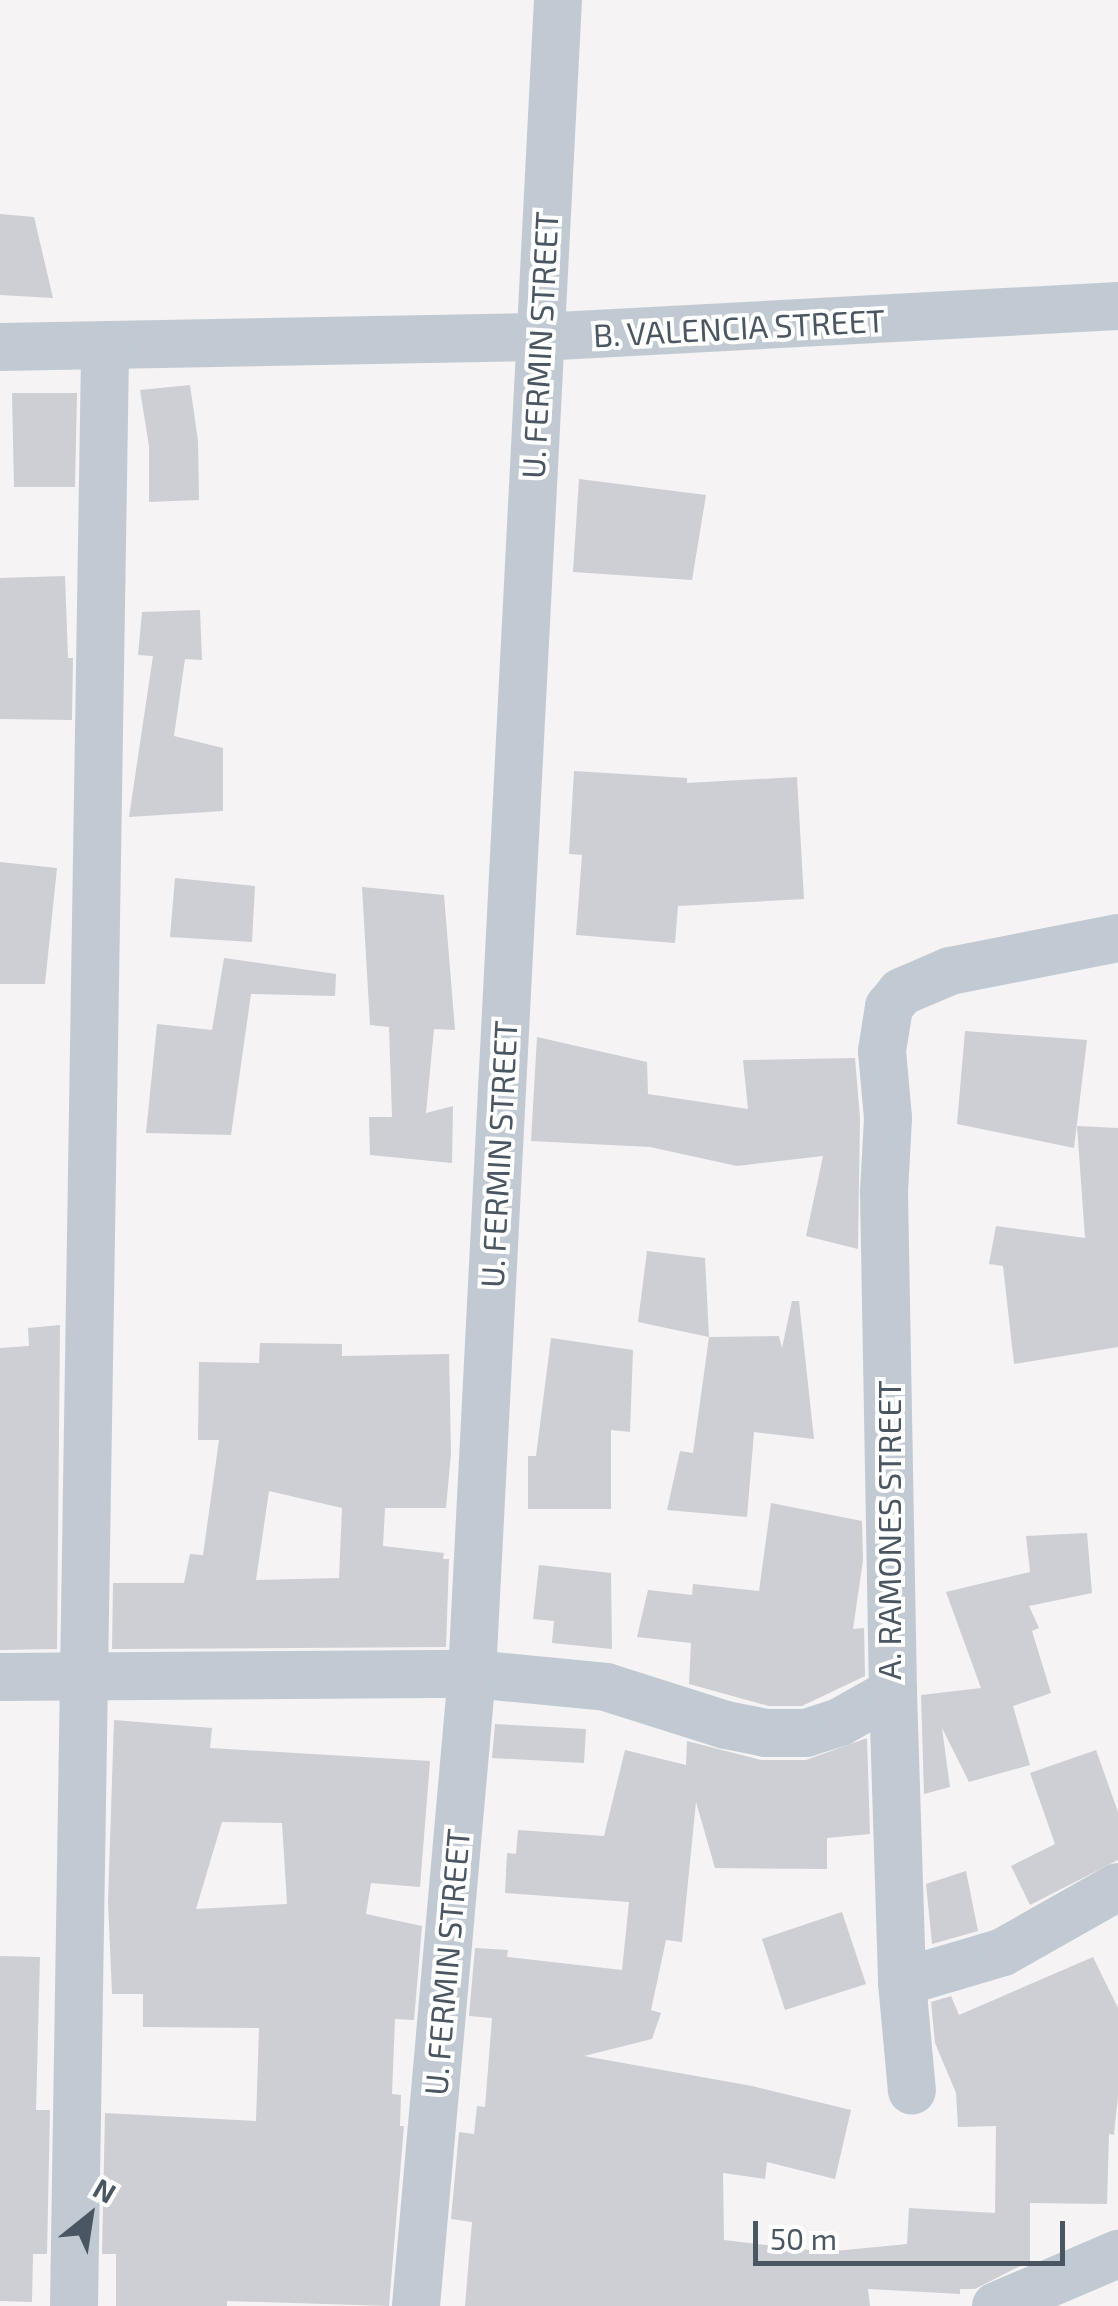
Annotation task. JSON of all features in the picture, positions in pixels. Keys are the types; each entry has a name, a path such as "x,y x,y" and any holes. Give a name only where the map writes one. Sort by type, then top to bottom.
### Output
{"street":[{"name":"U. FERMIN STREET","path":"416,2306 472,1674 558,0"},
{"name":"B. VALENCIA STREET","path":"0,346 538,337 1118,306"},
{"path":"74,2306 104,346"},
{"name":"A. RAMONES STREET","path":"0,1677 472,1674 606,1687 726,1726 766,1733 806,1733 840,1722 892,1692 884,1192 888,1118 882,1051 889,1007 901,992 950,971 1118,938"},
{"path":"892,1692 902,1982 912,2091"},
{"path":"902,1982 1002,1952 1118,1887"},
{"path":"996,2306 1118,2254"}],"building":[{"path":"0,214 34,217 53,298 0,295"},
{"path":"190,385 198,441 199,500 149,502 149,446 140,390"},
{"path":"12,393 77,393 75,487 14,487"},
{"path":"579,479 706,495 692,580 573,572"},
{"path":"65,576 68,658 73,658 72,720 0,719 0,578"},
{"path":"200,610 202,660 185,659 174,736 223,748 223,811 129,817 153,656 138,655 142,612"},
{"path":"574,771 687,778 687,783 797,777 804,899 678,906 675,943 576,935 582,855 569,854"},
{"path":"0,862 57,868 45,984 0,984"},
{"path":"175,878 255,886 252,942 170,937"},
{"path":"362,887 444,895 455,1030 434,1029 426,1113 453,1106 452,1163 370,1155 369,1117 392,1117 389,1027 370,1025"},
{"path":"224,958 336,974 335,996 251,994 231,1135 146,1133 157,1024 212,1030"},
{"path":"965,1031 1087,1040 1074,1148 957,1124"},
{"path":"537,1037 647,1062 648,1094 748,1109 743,1060 855,1058 860,1118 858,1249 806,1236 823,1156 737,1166 650,1147 531,1141"},
{"path":"1077,1126 1118,1128 1118,1347 1014,1364 1003,1266 989,1264 996,1226 1085,1238"},
{"path":"647,1251 705,1258 709,1337 638,1322"},
{"path":"792,1301 799,1301 814,1439 754,1432 747,1517 667,1510 680,1451 693,1453 709,1337 779,1336 782,1348"},
{"path":"60,1325 57,1649 0,1650 0,1348 29,1346 28,1328"},
{"path":"551,1338 633,1350 630,1432 611,1430 611,1509 528,1509 528,1456 536,1456"},
{"path":"260,1343 342,1344 342,1356 449,1354 451,1453 446,1508 385,1508 383,1546 444,1553 443,1559 449,1559 446,1647 112,1649 113,1583 184,1583 190,1554 203,1555 219,1440 198,1440 199,1362 259,1363","holes":["269,1491 342,1508 339,1578 256,1580"]},
{"path":"771,1503 862,1521 863,1560 853,1629 864,1628 865,1676 802,1706 769,1706 689,1684 691,1643 637,1637 648,1590 692,1595 693,1584 759,1591"},
{"path":"1087,1533 1092,1593 1029,1606 1039,1628 1032,1631 1051,1693 1013,1706 1030,1765 969,1782 942,1728 950,1787 924,1794 921,1695 981,1688 946,1592 1030,1572 1026,1536"},
{"path":"539,1565 611,1573 612,1649 552,1643 554,1621 533,1619"},
{"path":"114,1720 212,1728 210,1748 430,1761 420,1887 371,1883 366,1914 422,1926 414,2020 395,2019 392,2094 401,2095 400,2126 404,2126 389,2306 227,2301 227,2306 116,2306 116,2254 102,2254 105,2113 256,2121 259,2028 143,2027 143,1994 112,1994 108,1902","holes":["222,1822 282,1823 287,1904 196,1909"]},
{"path":"495,1724 586,1729 584,1763 492,1758"},
{"path":"867,1738 870,1834 827,1838 827,1869 715,1868 696,1802 682,1942 666,1940 651,2010 661,2013 652,2039 584,2056 752,2086 851,2110 835,2179 767,2162 765,2179 723,2173 724,2240 825,2252 907,2244 909,2208 995,2213 996,2126 958,2127 956,2093 935,2043 931,2002 951,1996 959,2015 1093,1957 1118,2008 1118,2095 1114,2135 1109,2134 1107,2204 1030,2203 1030,2261 975,2289 960,2289 960,2294 868,2289 870,2306 465,2306 472,2222 451,2219 459,2132 474,2134 477,2106 485,2107 492,2018 469,2016 475,1948 508,1950 507,1957 622,1970 629,1902 505,1893 507,1853 516,1854 518,1830 604,1836 625,1750 686,1765 687,1741 761,1760 806,1760"},
{"path":"1096,1750 1118,1812 1118,1860 1030,1905 1011,1866 1055,1844 1030,1773"},
{"path":"966,1871 978,1931 932,1944 926,1884"},
{"path":"842,1912 866,1984 785,2010 762,1939"},
{"path":"0,1956 40,1957 36,2110 50,2110 47,2254 33,2254 32,2302 0,2301"}]}
